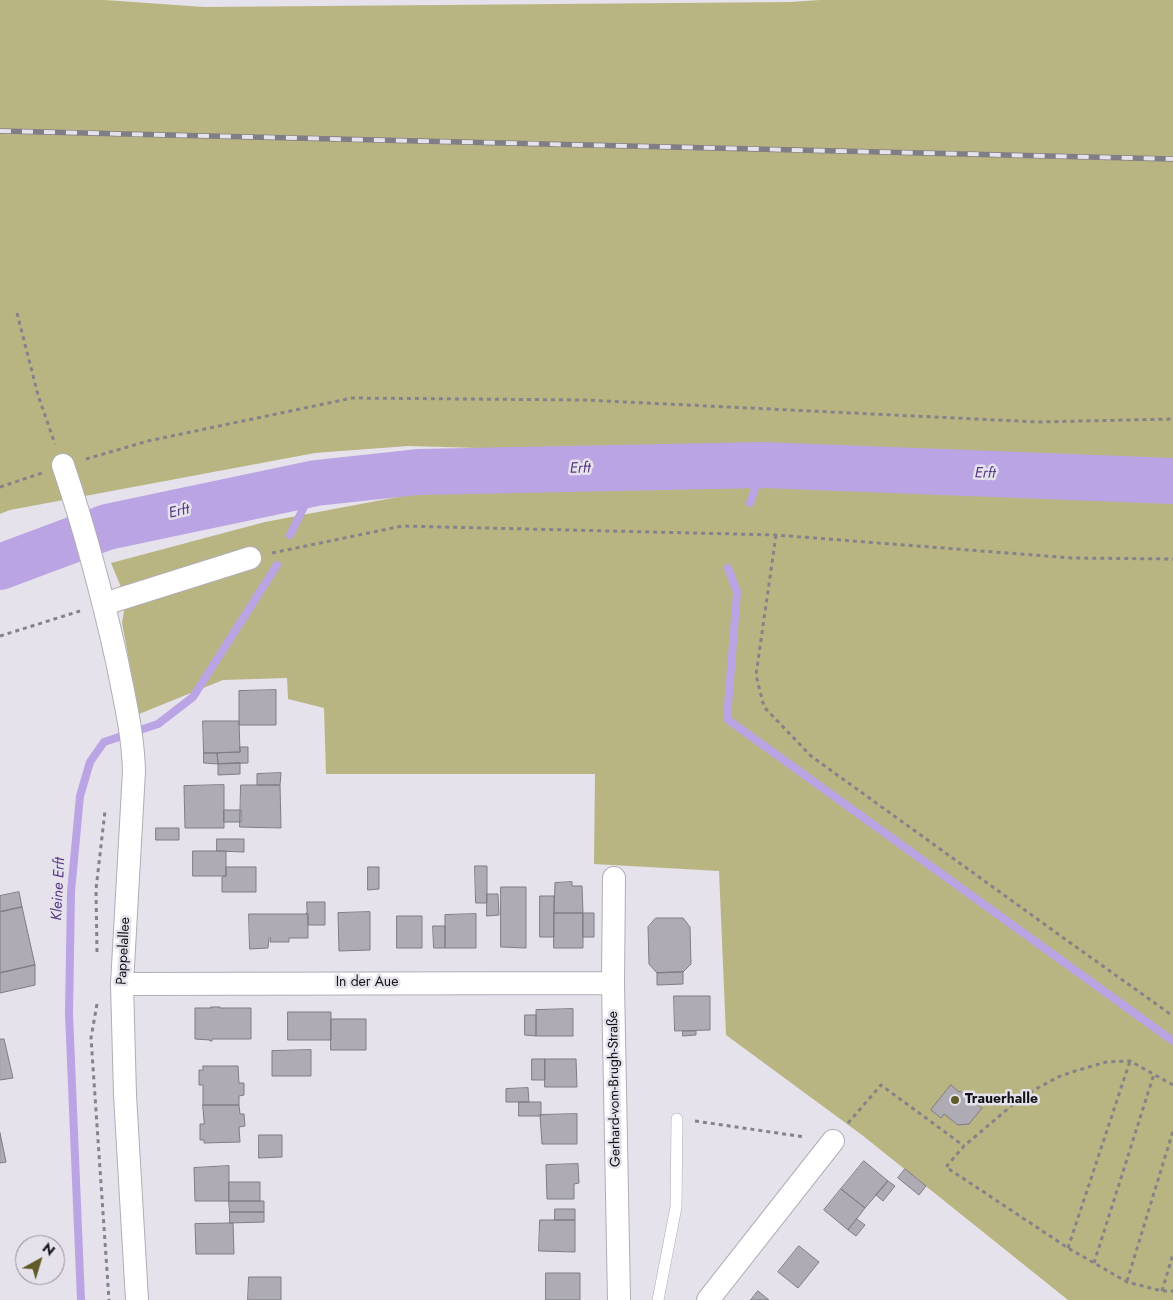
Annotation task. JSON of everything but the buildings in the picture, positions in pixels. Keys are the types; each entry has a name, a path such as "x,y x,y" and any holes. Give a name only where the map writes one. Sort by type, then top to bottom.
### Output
{"street":[{"name":"Pappelallee","path":"63,466 104,604 133,748 134,770 122,984 125,1095 137,1300"},
{"path":"104,604 250,558"},
{"name":"Gerhard-vom-Brugh-Straße","path":"614,878 613,983 619,1300"},
{"name":"In der Aue","path":"122,984 613,983"},
{"path":"708,1300 833,1141"}],"lane":[{"path":"658,1300 676,1207 677,1119"}],"path":[{"path":"17,313 38,395 63,466"},
{"path":"0,487 148,441 352,398 584,400 1038,422 1173,419"},
{"path":"250,558 402,526 776,535 1072,558 1173,559"},
{"path":"776,535 756,675 764,707 810,756 1173,1016"},
{"path":"0,636 104,604"},
{"path":"109,1300 91,1038 98,995 122,984"},
{"path":"1068,1248 1130,1061"},
{"path":"1173,1085 1130,1061 1106,1062 1075,1071 1052,1080 1024,1096 964,1146 946,1167 1068,1248 1127,1282 1162,1291 1173,1291"},
{"path":"1094,1263 1154,1074"},
{"path":"677,1119 833,1141 881,1085 964,1146"},
{"path":"1127,1282 1173,1131"},
{"path":"1162,1291 1173,1254"}],"shaded area":[{"path":"0,0 105,0 204,7 791,2 820,0 1173,0 1173,468 408,446 315,453 10,510 0,514"},
{"path":"783,473 942,479 1023,487 1173,492 1173,1300 1068,1300 862,1135 726,1035 719,871 594,864 595,774 326,774 324,708 288,699 287,678 223,680 139,714 122,623 126,599 111,563 265,522 419,493"}],"waterway":[{"path":"750,503 763,465"},
{"name":"Erft","path":"0,567 107,527 316,483 418,472 763,465 1173,481"},
{"name":"Kleine Erft","path":"290,535 316,483"},
{"name":"Kleine Erft","path":"81,1300 69,1014 71,892 80,796 90,762 104,742 158,724 193,697 277,565"},
{"path":"728,568 737,592 727,719 1173,1041"}],"railway":[{"path":"0,131 1173,159"}],"place":[{"name":"Trauerhalle","path":"955,1100"}]}
